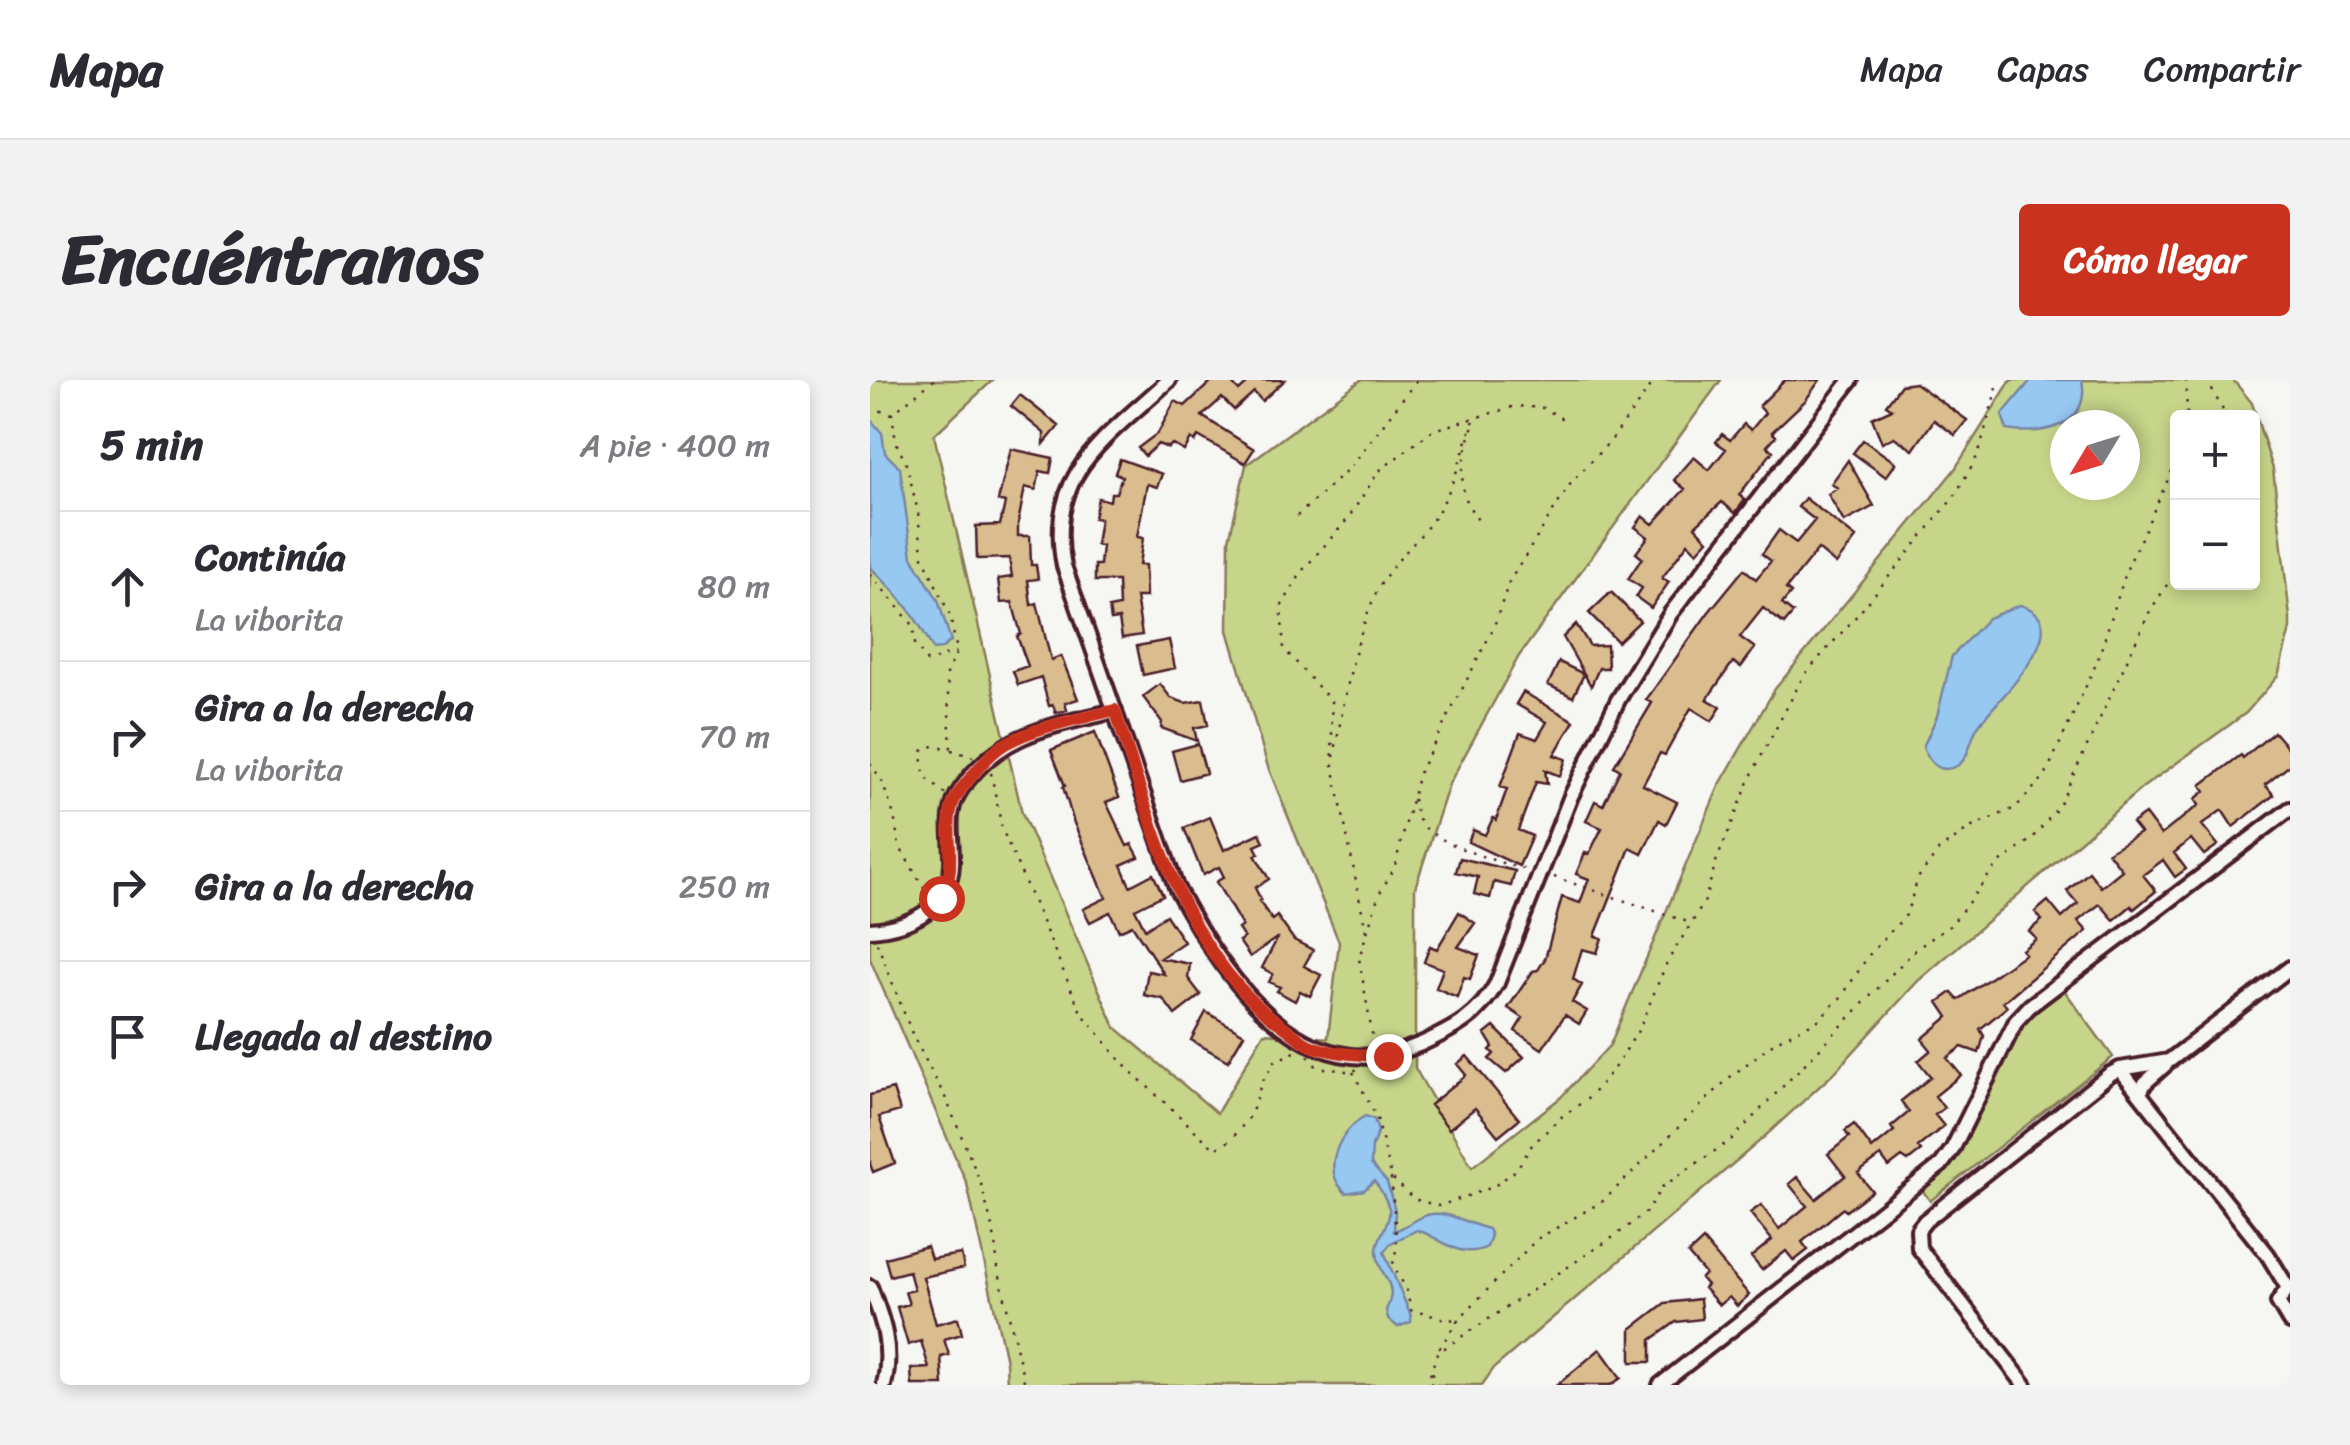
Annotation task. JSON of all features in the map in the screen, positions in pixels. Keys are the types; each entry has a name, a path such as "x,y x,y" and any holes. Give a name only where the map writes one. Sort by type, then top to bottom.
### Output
{"street":[{"path":"1169,380 1082,461 1069,484 1061,517 1064,566 1176,888 1201,934 1231,978 1264,1014 1311,1046 1376,1056 1388,1056 1438,1036 1466,1021 1486,1003 1570,796 1618,700 1672,613 1851,380"},
{"path":"871,930 911,922 930,911 941,898 952,867 950,809 983,755 1020,737 1115,710"},
{"path":"1660,1385 1940,1164 1952,1150 2016,1021 2030,1006 2290,809"},
{"path":"2140,1093 2145,1083 2169,1062 2290,968"},
{"path":"2025,1385 1920,1248 1918,1230 1925,1220 2120,1069 2169,1062"},
{"path":"2120,1069 2268,1254 2289,1287 2278,1302 2290,1322"},
{"path":"870,1287 889,1347 884,1385"}],"path":[{"path":"892,414 934,380"},
{"path":"1297,516 1349,470 1417,380"},
{"path":"1376,1056 1359,958 1379,894 1394,869 1419,772 1494,629 1509,582 1572,483 1612,439 1655,380"},
{"path":"1391,1177 1414,1199 1438,1206 1493,1188 1516,1170 1532,1145 1560,1118 1590,1097 1618,1063 1639,1029 1667,962 1704,903 1716,862 1753,772 1804,674 1954,496 1978,456 1999,380"},
{"path":"2186,380 2188,410"},
{"path":"2207,380 2224,410"},
{"path":"1367,933 1333,765 1331,701 1284,649 1281,607 1303,570 1346,520 1380,470 1434,430 1516,406 1544,408 1566,421"},
{"path":"870,408 892,414"},
{"path":"892,414 896,442 918,512 922,554 950,616 957,651 948,674 951,750"},
{"path":"1333,765 1348,676 1376,592 1445,500 1474,420"},
{"path":"1474,420 1461,478 1465,504 1479,521"},
{"path":"1456,1321 1537,1238 1603,1201 1729,1078 1776,1041 1817,1021 1842,996 1869,955 1906,915 1918,878 1938,850 1972,826 2015,808 2045,776 2096,662 2128,566 2170,475"},
{"path":"870,574 913,625 915,644 927,662 957,651"},
{"path":"1436,1355 1618,1234 1646,1212 1662,1187 1730,1140 1916,949 1950,926 1996,866 2034,838 2066,793 2150,611 2170,580"},
{"path":"948,796 924,776 922,751 936,745 974,758 983,755 1002,829 1082,1012 1123,1064 1215,1149 1230,1140 1251,1115 1274,1061 1302,1049"},
{"path":"870,762 881,779 894,815 899,846 928,894 934,879"},
{"path":"871,930 913,1036 947,1101 980,1184 1024,1385"},
{"path":"1353,1072 1377,1118 1396,1215 1397,1246 1392,1264 1408,1292 1410,1310 1450,1320 1459,1318 1436,1355 1429,1385"}],"green space":[{"path":"870,380 993,380 934,435 1022,813 1115,1027 1217,1113 1264,1033 1328,1038 1339,942 1268,767 1228,630 1229,540 1246,465 1361,380 1721,380 1519,656 1449,784 1415,888 1415,1068 1472,1167 1560,1098 1610,1045 1719,786 1775,689 1955,469 2011,380 2233,380 2252,403 2254,410 2170,410 2170,590 2260,590 2260,428 2273,469 2290,617 2278,676 2246,713 2142,788 1918,981 1834,1073 1494,1368 1482,1385 1007,1385 1006,1361 967,1184 870,959"},
{"path":"2059,983 2113,1057 1930,1201 1918,1184 1941,1165 2016,1021"}],"water":[{"path":"2031,380 2082,380 2079,408 2050,410 2050,428 2007,430 2002,415"},
{"path":"870,419 882,433 885,453 900,468 912,557 938,600 951,641 941,649 933,650 906,605 870,567"},
{"path":"2020,605 2037,614 2043,628 2039,645 2015,682 1978,726 1961,762 1951,768 1940,768 1923,747 1937,716 1952,656 1988,618"},
{"path":"1365,1116 1374,1119 1378,1131 1371,1164 1387,1182 1395,1211 1394,1231 1424,1216 1439,1214 1488,1229 1491,1235 1487,1247 1477,1251 1459,1250 1417,1230 1391,1243 1384,1252 1411,1316 1411,1322 1398,1327 1388,1319 1390,1286 1377,1252 1388,1219 1388,1205 1374,1181 1364,1190 1346,1193 1334,1173 1341,1140"}],"building":[{"path":"1213,380 1229,380 1239,391 1251,380 1285,380 1262,401 1254,392 1234,410 1222,398 1202,416 1254,449 1245,463 1198,436 1195,442 1191,439 1184,451 1172,444 1168,448 1158,444 1145,456 1138,448 1158,433 1175,401 1185,406"},
{"path":"1785,380 1820,380 1805,401 1772,432 1776,436 1767,446 1773,451 1739,495 1745,500 1735,513 1722,502 1695,526 1708,540 1697,552 1688,543 1662,578 1669,582 1651,608 1636,597 1642,588 1628,579 1642,558 1636,553 1648,537 1635,527 1643,516 1653,524 1685,489 1674,480 1694,457 1709,470 1726,449 1716,442 1722,434 1730,440 1744,424 1751,430 1765,413 1759,406"},
{"path":"1915,383 1967,420 1955,435 1934,420 1913,450 1894,437 1882,443 1872,418 1892,409 1886,405 1901,385"},
{"path":"1020,395 1059,426 1044,444 1044,433 1011,406"},
{"path":"1863,440 1896,463 1886,477 1853,453"},
{"path":"1011,449 1053,458 1050,473 1040,471 1036,490 1025,487 1018,536 1030,536 1031,565 1036,565 1038,579 1028,580 1031,605 1037,603 1051,660 1061,656 1078,699 1065,703 1067,710 1056,713 1053,705 1049,706 1041,677 1018,685 1013,671 1028,666 1017,636 1021,634 1012,602 1001,603 998,579 1012,577 1009,558 977,559 976,526 1000,525 1005,503 998,501"},
{"path":"1120,459 1162,474 1157,487 1147,484 1137,537 1143,538 1139,565 1145,565 1146,597 1136,597 1142,635 1122,638 1119,619 1111,620 1109,608 1119,606 1118,581 1095,581 1095,565 1100,565 1102,546 1096,545 1100,519 1094,518 1098,498 1110,501 1111,493 1116,493 1122,476 1115,473"},
{"path":"1848,460 1874,506 1844,522 1828,494 1838,488 1831,484"},
{"path":"1805,498 1856,538 1836,564 1818,549 1786,589 1791,593 1782,604 1793,613 1784,624 1763,608 1740,637 1755,648 1741,667 1733,662 1707,699 1721,707 1712,721 1691,708 1665,755 1660,753 1643,785 1677,802 1666,824 1659,820 1642,854 1630,848 1595,936 1602,938 1597,953 1582,949 1573,979 1582,985 1572,1002 1587,1011 1579,1024 1565,1015 1542,1049 1515,1031 1523,1018 1508,1008 1545,959 1562,897 1580,903 1589,879 1576,874 1602,828 1586,821 1595,801 1603,805 1620,770 1614,766 1652,703 1646,700 1708,613 1744,569 1756,579 1771,561 1762,554 1779,530 1796,543 1815,520 1798,507"},
{"path":"1611,592 1640,621 1618,642 1589,613"},
{"path":"1576,624 1590,646 1607,645 1608,668 1599,668 1591,686 1563,637"},
{"path":"1169,640 1175,668 1143,675 1137,646"},
{"path":"1559,662 1584,674 1573,697 1548,685"},
{"path":"1160,684 1171,698 1185,703 1203,700 1208,725 1194,728 1197,741 1161,728 1162,722 1143,697"},
{"path":"1523,692 1574,721 1554,755 1566,759 1560,776 1545,770 1547,784 1536,782 1518,830 1532,836 1519,866 1468,842 1473,830 1485,835 1493,818 1496,820 1507,789 1500,787 1520,733 1537,739 1547,722 1516,704"},
{"path":"1095,732 1119,797 1106,802 1127,846 1132,844 1139,857 1121,865 1130,886 1153,874 1163,895 1135,909 1145,929 1166,915 1184,942 1160,958 1190,964 1188,978 1201,995 1175,1015 1163,999 1144,995 1148,971 1164,974 1132,925 1119,931 1110,912 1090,922 1083,909 1106,898 1074,823 1051,750"},
{"path":"2274,732 2290,751 2290,765 2265,785 2274,795 2233,827 2222,810 2202,825 2218,845 2204,855 2191,839 2174,853 2186,869 2175,877 2163,860 2143,875 2156,891 2134,909 2131,906 2114,920 2100,904 2078,921 2087,931 2003,1002 2007,1007 1980,1029 1984,1036 1979,1053 1962,1047 1947,1058 1961,1075 1935,1096 1944,1108 1935,1115 1944,1126 1918,1147 1921,1151 1908,1161 1902,1157 1889,1167 1881,1156 1858,1173 1872,1191 1846,1211 1843,1208 1802,1242 1808,1250 1794,1261 1786,1251 1762,1270 1751,1257 1772,1240 1750,1213 1761,1205 1779,1229 1807,1206 1789,1184 1797,1177 1816,1199 1845,1176 1828,1154 1849,1137 1845,1131 1854,1124 1872,1149 1894,1131 1891,1127 1909,1112 1901,1101 1931,1077 1918,1061 1931,1050 1922,1039 1948,1017 1938,1002 1952,992 1958,1000 2025,954 2022,950 2036,939 2029,931 2042,920 2035,912 2048,901 2062,918 2078,904 2067,891 2089,872 2101,887 2122,870 2108,852 2140,833 2132,823 2145,814 2161,835 2199,805 2195,799 2205,791 2201,785"},
{"path":"1198,744 1206,773 1180,780 1172,751"},
{"path":"1210,817 1224,850 1260,833 1264,842 1255,846 1259,854 1255,855 1269,879 1255,888 1272,920 1277,916 1294,940 1313,950 1304,966 1321,975 1310,996 1300,991 1295,1001 1269,982 1273,974 1262,968 1278,937 1250,957 1239,941 1244,938 1238,929 1242,926 1216,882 1224,877 1219,867 1203,875 1184,828"},
{"path":"1460,858 1515,871 1511,886 1494,882 1490,898 1474,894 1478,877 1456,872"},
{"path":"1459,912 1475,923 1458,947 1479,955 1470,979 1464,977 1457,997 1436,988 1443,969 1424,962 1430,946 1437,949"},
{"path":"1206,1012 1244,1034 1228,1061 1191,1040"},
{"path":"1494,1027 1524,1057 1506,1073 1489,1059 1494,1054 1490,1050 1493,1047 1485,1034"},
{"path":"1467,1056 1519,1119 1498,1136 1475,1108 1449,1129 1430,1105 1466,1075 1457,1064"},
{"path":"893,1089 900,1111 879,1117 895,1163 873,1172 870,1095"},
{"path":"1703,1240 1749,1295 1737,1306 1729,1297 1719,1305 1704,1288 1707,1285 1701,1278 1705,1274 1688,1254"},
{"path":"927,1246 931,1259 961,1254 964,1268 923,1277 936,1324 958,1318 962,1334 944,1339 949,1355 941,1357 943,1385 912,1385 911,1369 929,1368 921,1341 908,1345 897,1307 909,1304 905,1292 914,1290 909,1271 890,1276 885,1258"},
{"path":"1700,1299 1702,1319 1676,1322 1651,1340 1651,1362 1631,1362 1631,1329 1665,1303"},
{"path":"1600,1349 1621,1378 1611,1385 1557,1385"}],"route":[{"path":"941,898 952,867 950,809 985,760 1020,737 1115,710 1176,888 1231,978 1264,1014 1311,1046 1388,1056"}]}
